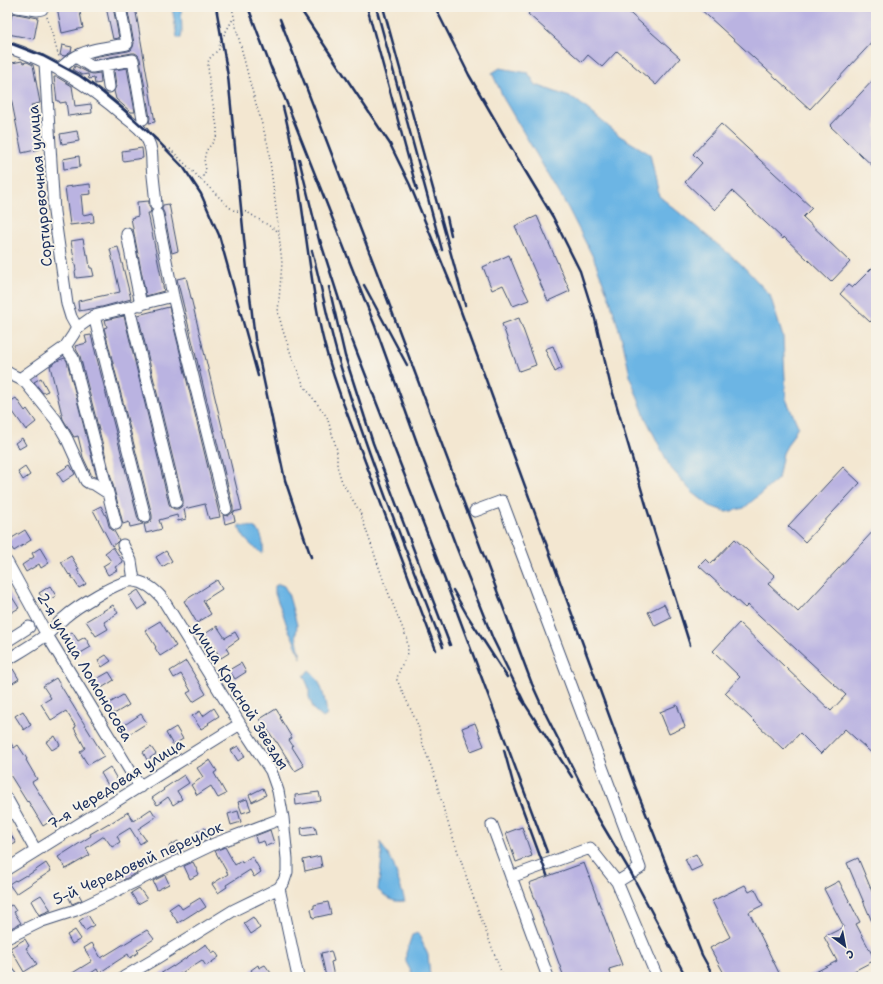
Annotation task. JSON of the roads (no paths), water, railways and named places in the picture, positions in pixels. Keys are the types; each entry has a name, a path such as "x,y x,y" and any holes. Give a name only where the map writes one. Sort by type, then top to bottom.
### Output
{"street":[{"path":"17,7 45,10"},
{"path":"62,68 76,57 92,50 127,44 120,7"},
{"path":"7,47 45,63 62,68 112,105 141,130 147,138 151,150 156,209 173,296 226,509"},
{"path":"76,57 92,67 133,60 143,119"},
{"name":"Сортировочная улица","path":"45,63 54,212 67,304 71,317 77,328"},
{"path":"106,65 109,87"},
{"path":"127,234 141,305"},
{"path":"21,378 65,347 74,335 77,328 94,316 173,296"},
{"path":"130,308 176,502"},
{"path":"94,316 144,517"},
{"path":"65,347 73,358 116,524"},
{"path":"7,372 15,377 21,378 56,420 82,470 86,481 108,493"},
{"path":"474,510 502,501 640,868 617,882"},
{"path":"7,660 47,634 82,604 123,582 138,582 131,561 123,545"},
{"name":"2-я улица Ломоносова","path":"7,562 47,634 140,786"},
{"name":"улица Красной Звезды","path":"138,582 154,588 162,598 271,771 278,791 283,818 287,859 287,872 284,881 279,888"},
{"path":"7,641 29,627"},
{"name":"7-я Чередовая улица","path":"7,869 240,724"},
{"path":"7,799 36,851"},
{"name":"5-й Чередовый переулок","path":"7,938 42,921 76,910 214,844 283,818"},
{"path":"492,825 548,977"},
{"path":"511,877 590,848 617,882 658,977"},
{"path":"124,977 234,910 279,888 298,977"},
{"path":"7,971 12,977"}],"water":[{"path":"172,7 181,7 181,38 177,37"},
{"path":"500,68 528,73 536,85 575,99 620,136 650,154 659,196 740,263 770,295 783,337 786,399 798,426 783,453 778,479 744,508 727,512 710,506 692,492 670,467 646,419 631,380 623,343 610,300 594,259 568,208 505,101 492,73"},
{"path":"239,525 253,527 257,530 262,539 263,552 261,553 247,541 240,530"},
{"path":"279,584 284,586 288,593 297,625 296,635 301,658 275,594 275,586"},
{"path":"309,670 317,679 322,690 327,715 323,718 314,710 309,697 309,688 304,676"},
{"path":"380,842 393,863 405,901 393,901 378,890 382,858"},
{"path":"418,933 428,955 429,977 414,977 406,962 406,953 412,935"}],"railway":[{"path":"216,7 228,76 255,339 285,480 311,557"},
{"path":"248,7 273,73"},
{"path":"299,7 390,144 410,185 452,287 635,786 702,955 714,977"},
{"path":"367,7 417,190"},
{"path":"376,7 442,250"},
{"path":"383,7 465,305"},
{"path":"435,7 469,75 553,217 580,271 595,319 610,383 648,512 690,645"},
{"path":"280,19 532,684 596,814"},
{"path":"7,42 43,56 80,76 124,110 157,140 184,168 201,194 219,235 258,376"},
{"path":"271,67 284,96 375,326 420,451 493,639 524,702"},
{"path":"283,107 299,185 322,337 342,400 436,650"},
{"path":"299,159 320,244"},
{"path":"447,217 451,235"},
{"path":"320,240 351,337 439,564 547,852"},
{"path":"312,251 334,344 354,409 391,512 443,647"},
{"path":"364,285 407,365"},
{"path":"329,287 345,356 373,443 450,645"},
{"path":"453,590 467,615 507,677"},
{"path":"521,698 572,777"},
{"path":"504,750 513,783 547,875"},
{"path":"594,811 631,873 686,977"}]}
